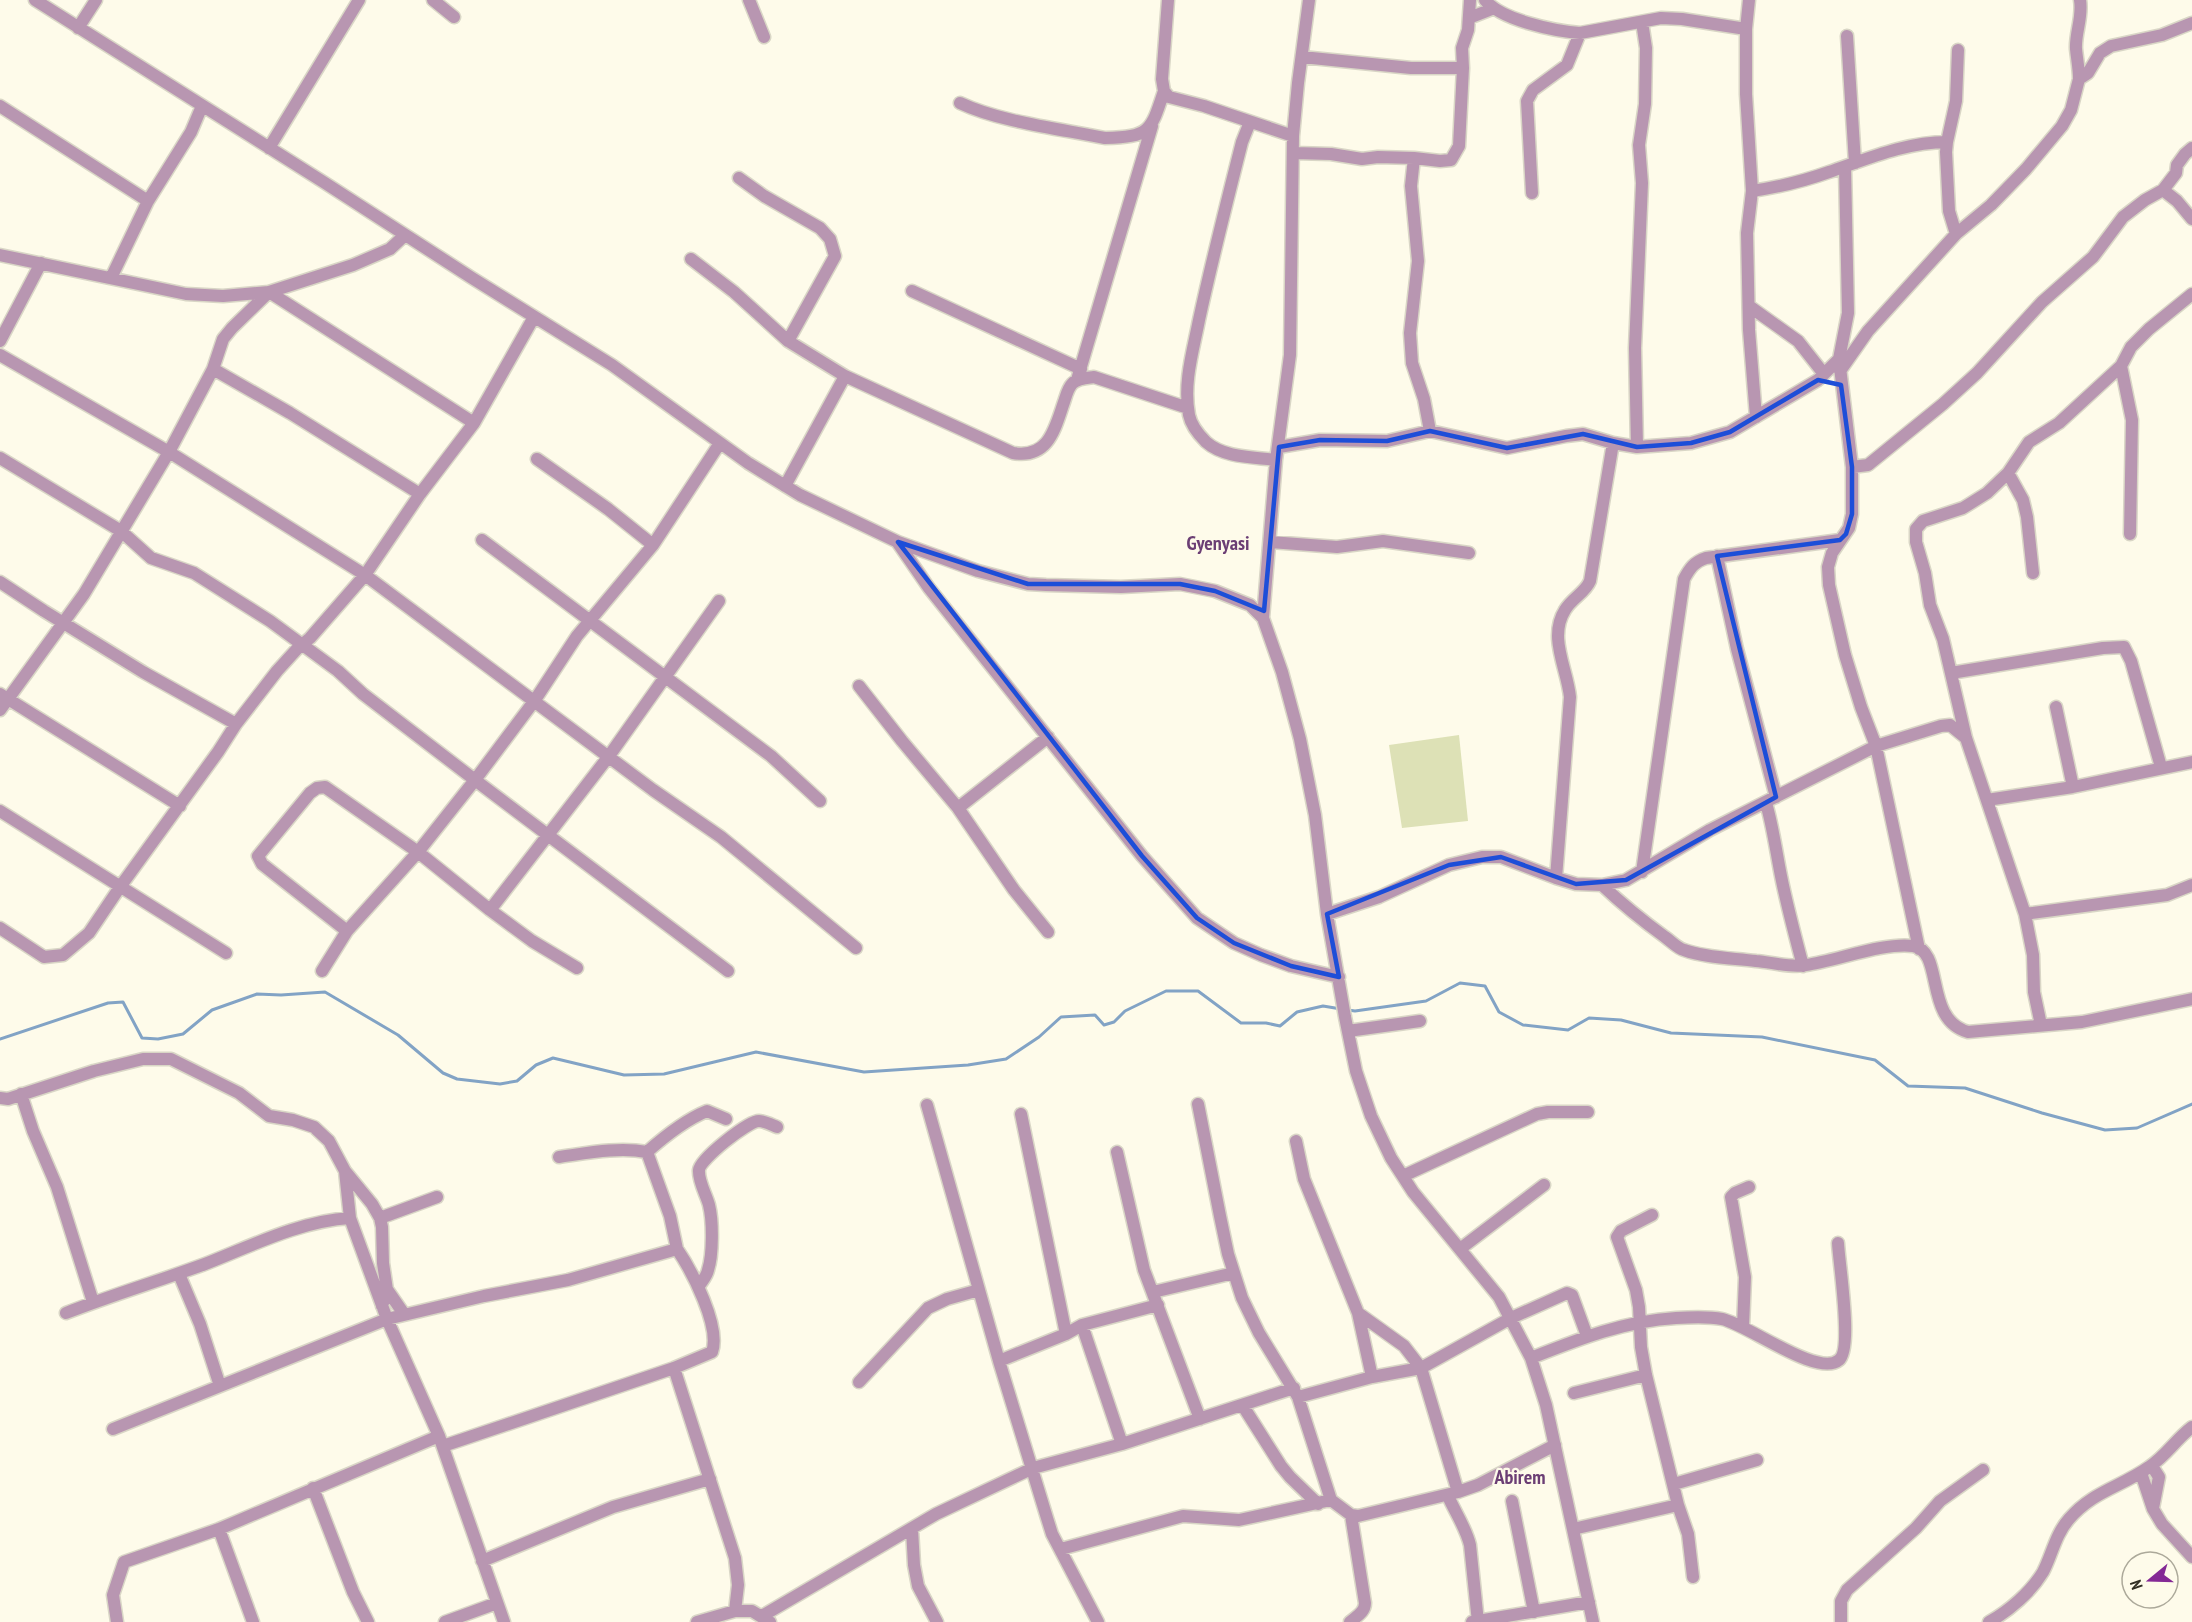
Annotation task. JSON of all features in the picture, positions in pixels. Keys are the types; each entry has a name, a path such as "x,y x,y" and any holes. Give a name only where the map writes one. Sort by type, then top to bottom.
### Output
{"street":[{"path":"35,0 612,365 748,464 785,486 897,542 978,571 1028,584 1121,587 1180,584 1215,591 1250,605 1263,618"},
{"path":"78,28 96,0"},
{"path":"269,148 359,0"},
{"path":"433,0 454,17"},
{"path":"749,0 764,37"},
{"path":"1168,0 1162,79 1168,98 1204,106 1293,136"},
{"path":"1310,0 1293,136 1290,355 1276,460 1263,618 1282,672 1298,730 1315,815 1327,914 1356,1071 1371,1116 1391,1158 1424,1206 1499,1297 1531,1358 1540,1382 1555,1445 1593,1622"},
{"path":"1294,153 1331,154 1362,159 1414,158 1440,162 1451,160 1458,146 1463,68 1462,48 1470,18 1470,0"},
{"path":"1749,0 1746,29 1746,94 1752,191 1747,233 1752,386 1756,417"},
{"path":"1279,447 1320,440 1387,441 1430,431 1507,448 1583,434 1637,447 1709,440 1730,432 1839,365 1956,234 1991,205 2026,169 2062,126 2071,111 2079,79 2076,50 2081,15 2080,0"},
{"path":"1470,18 1489,4 1533,24 1580,33 1661,18 1746,29"},
{"path":"1637,447 1635,382 1642,183 1639,145 1645,104 1646,48 1642,22"},
{"path":"2079,79 2088,73 2100,53 2111,46 2162,35 2192,24"},
{"path":"1532,193 1527,101 1533,90 1567,65 1580,33"},
{"path":"1847,36 1850,165 1848,313 1839,365 1852,467 1852,514 1849,528 1832,553 1828,567 1829,585 1854,686 1876,746 1919,949"},
{"path":"1956,234 1949,212 1947,142 1956,101 1958,50"},
{"path":"1302,57 1411,68 1463,68"},
{"path":"692,259 734,292 788,341 845,376 1013,453 1024,455 1041,448 1051,438 1071,386 1079,375 1164,91"},
{"path":"960,103 976,111 1105,138 1142,134 1152,126"},
{"path":"0,106 148,201"},
{"path":"111,278 148,201 191,132 202,106"},
{"path":"1250,122 1242,142 1203,301 1187,383 1188,408 1195,428 1206,442 1216,449 1226,453 1276,460"},
{"path":"1752,191 1779,187 1908,146 1947,142"},
{"path":"1852,467 1868,465 1952,397 2042,302 2093,257 2123,217 2163,190 2176,173 2177,165 2192,148"},
{"path":"1414,158 1411,186 1418,261 1410,333 1412,363 1424,399 1430,431"},
{"path":"739,178 820,228 834,247 835,256 788,341"},
{"path":"2163,190 2177,201 2192,219"},
{"path":"0,255 186,294 223,296 269,292 353,265 390,249 405,235"},
{"path":"0,342 41,263"},
{"path":"912,291 1079,375 1094,377 1188,408"},
{"path":"0,710 4,697 64,623 84,594 169,452 213,369 223,339 269,292"},
{"path":"269,292 474,423"},
{"path":"2041,1025 2034,992 2033,955 2025,914 1966,738 1943,639 1930,605 1925,573 1916,542 1916,529 1923,521 1963,508 1987,493 2008,473 2029,442 2059,423 2121,366 2131,347 2143,335 2192,294"},
{"path":"1749,306 1798,341 1821,377 1841,384"},
{"path":"0,928 44,957 63,955 89,933 120,886 277,670 310,638 365,575 420,494 474,423 534,317"},
{"path":"0,355 169,452 365,575 753,861 856,948"},
{"path":"2121,366 2132,420 2130,534"},
{"path":"213,369 290,413 420,494"},
{"path":"785,486 845,376"},
{"path":"322,971 347,931 418,852 475,780 535,700 577,636 653,544 720,443"},
{"path":"1556,878 1570,697 1569,681 1558,636 1560,622 1566,609 1585,591 1590,581 1613,443"},
{"path":"0,458 121,531 151,558 194,573 254,610 338,671 363,694 475,780 728,970"},
{"path":"537,459 653,544"},
{"path":"2008,473 2023,500 2033,573"},
{"path":"482,540 771,756 820,801"},
{"path":"1642,872 1684,579 1691,566 1697,561 1717,556 1840,540"},
{"path":"1270,542 1337,547 1383,541 1469,553"},
{"path":"897,542 929,588 1142,856 1197,918 1234,943 1261,955 1291,966 1338,977"},
{"path":"1717,556 1771,800 1773,829 1803,966"},
{"path":"0,582 143,672 236,724"},
{"path":"490,910 609,756 719,601"},
{"path":"1951,673 2103,648 2124,647 2131,660 2161,767"},
{"path":"859,686 958,808 1008,881 1048,932"},
{"path":"4,697 180,806"},
{"path":"2056,706 2073,787"},
{"path":"1327,914 1379,897 1449,865 1482,856 1501,857 1576,884 1602,885 1626,880 1710,830 1876,746 1950,725 1966,738"},
{"path":"958,808 1048,737"},
{"path":"1987,800 2073,787 2192,762"},
{"path":"347,931 261,864 258,856 316,788 325,787 418,852 532,941 577,968"},
{"path":"0,811 226,953"},
{"path":"1602,885 1635,915 1683,950 1803,966 1887,948 1913,946 1929,959 1947,1020 1953,1026 1968,1032 2082,1022 2192,999"},
{"path":"2025,914 2167,895 2192,885"},
{"path":"1348,1030 1420,1021"},
{"path":"0,1098 8,1099 94,1071 143,1059 171,1059 239,1093 269,1116 293,1120 314,1127 329,1141 345,1172 372,1204 380,1218 387,1290 382,1306"},
{"path":"21,1094 39,1148 57,1187 93,1302"},
{"path":"1198,1104 1220,1216 1242,1298 1259,1333 1296,1392 1331,1500 1351,1515 1358,1516 1453,1494 1478,1485 1555,1445"},
{"path":"927,1105 999,1361 1052,1534 1098,1622"},
{"path":"560,1158 608,1150 647,1152 697,1115 707,1111 726,1119"},
{"path":"1403,1176 1537,1114 1588,1112"},
{"path":"1021,1114 1066,1334"},
{"path":"699,1286 708,1273 711,1223 710,1207 699,1173 700,1165 747,1125 759,1121 777,1127"},
{"path":"1296,1141 1304,1179 1358,1313 1372,1377"},
{"path":"117,1622 113,1595 124,1562 219,1529 313,1488 441,1441 674,1368 712,1352 715,1338 699,1286 677,1249 670,1216 647,1152"},
{"path":"1117,1152 1137,1245 1200,1419"},
{"path":"345,1172 350,1218 387,1319 441,1441 504,1622"},
{"path":"1460,1249 1544,1185"},
{"path":"1743,1327 1745,1277 1731,1197 1749,1187"},
{"path":"380,1218 436,1197"},
{"path":"1652,1215 1617,1235 1636,1290 1646,1375 1678,1505 1688,1534 1693,1577"},
{"path":"66,1312 179,1274 303,1227 334,1219 350,1218"},
{"path":"1531,1358 1587,1336 1640,1321 1698,1317 1723,1319 1810,1361 1833,1363 1840,1360 1844,1352 1846,1336 1838,1243"},
{"path":"113,1429 387,1319 484,1296 568,1280 677,1249"},
{"path":"179,1274 200,1323 220,1386"},
{"path":"1153,1292 1234,1274"},
{"path":"371,1275 381,1282 404,1314"},
{"path":"859,1382 928,1308 947,1299 979,1290"},
{"path":"697,1622 735,1611 761,1616 936,1514 1033,1468 1296,1392 1421,1368 1511,1318 1570,1293 1587,1336"},
{"path":"999,1361 1066,1334 1082,1325 1158,1305"},
{"path":"1358,1313 1404,1346 1421,1368 1458,1518 1470,1545 1476,1622 1589,1602"},
{"path":"1082,1325 1122,1444"},
{"path":"674,1368 735,1558 738,1585 735,1611"},
{"path":"1574,1393 1646,1375"},
{"path":"1243,1406 1281,1466 1318,1503"},
{"path":"1989,1622 2008,1610 2036,1582 2060,1530 2084,1503 2152,1466 2163,1458 2192,1427"},
{"path":"1674,1484 1757,1460"},
{"path":"2152,1466 2159,1477 2153,1509"},
{"path":"1841,1622 1841,1601 1846,1590 1916,1528 1940,1501 1983,1470"},
{"path":"2141,1473 2153,1509 2162,1524 2192,1557"},
{"path":"482,1561 613,1507 710,1479"},
{"path":"313,1488 353,1592 368,1622"},
{"path":"1061,1549 1183,1516 1239,1520 1331,1500"},
{"path":"1512,1501 1534,1612"},
{"path":"1574,1529 1678,1505"},
{"path":"1350,1622 1365,1608 1351,1515"},
{"path":"219,1529 253,1622"},
{"path":"912,1529 918,1586 937,1622"},
{"path":"738,1585 761,1616"},
{"path":"445,1622 496,1603"}],"highlighted area":[{"path":"1818,380 1841,385 1852,467 1852,514 1846,534 1840,540 1717,556 1776,797 1626,880 1576,884 1501,857 1449,865 1327,914 1339,977 1291,966 1234,943 1197,918 1142,856 898,542 1028,584 1180,584 1215,591 1264,611 1279,447 1320,440 1387,441 1430,431 1507,448 1583,434 1637,447 1691,443 1730,432"}],"green space":[{"path":"1459,735 1468,821 1402,828 1389,745"}],"waterway":[{"path":"1348,1010 1426,1001 1460,983 1485,986 1499,1012 1523,1025 1568,1030 1589,1018 1621,1020 1671,1033 1762,1037 1875,1060 1908,1086 1965,1088 2042,1113 2105,1130 2137,1128 2192,1104"},
{"path":"0,1039 108,1003 123,1002 142,1038 158,1039 183,1034 212,1010 257,994 325,992 398,1035 443,1073 457,1079 500,1084 517,1081 536,1065 553,1058 624,1075 664,1074 756,1052 864,1072 968,1065 1006,1059 1039,1037 1061,1017 1095,1015 1104,1025 1114,1022 1125,1011 1166,991 1198,991 1241,1023 1266,1023 1280,1026 1297,1012 1323,1006 1341,1009"}],"district":[{"name":"Gyenyasi","path":"1218,543"},
{"name":"Abirem","path":"1520,1477"}]}
